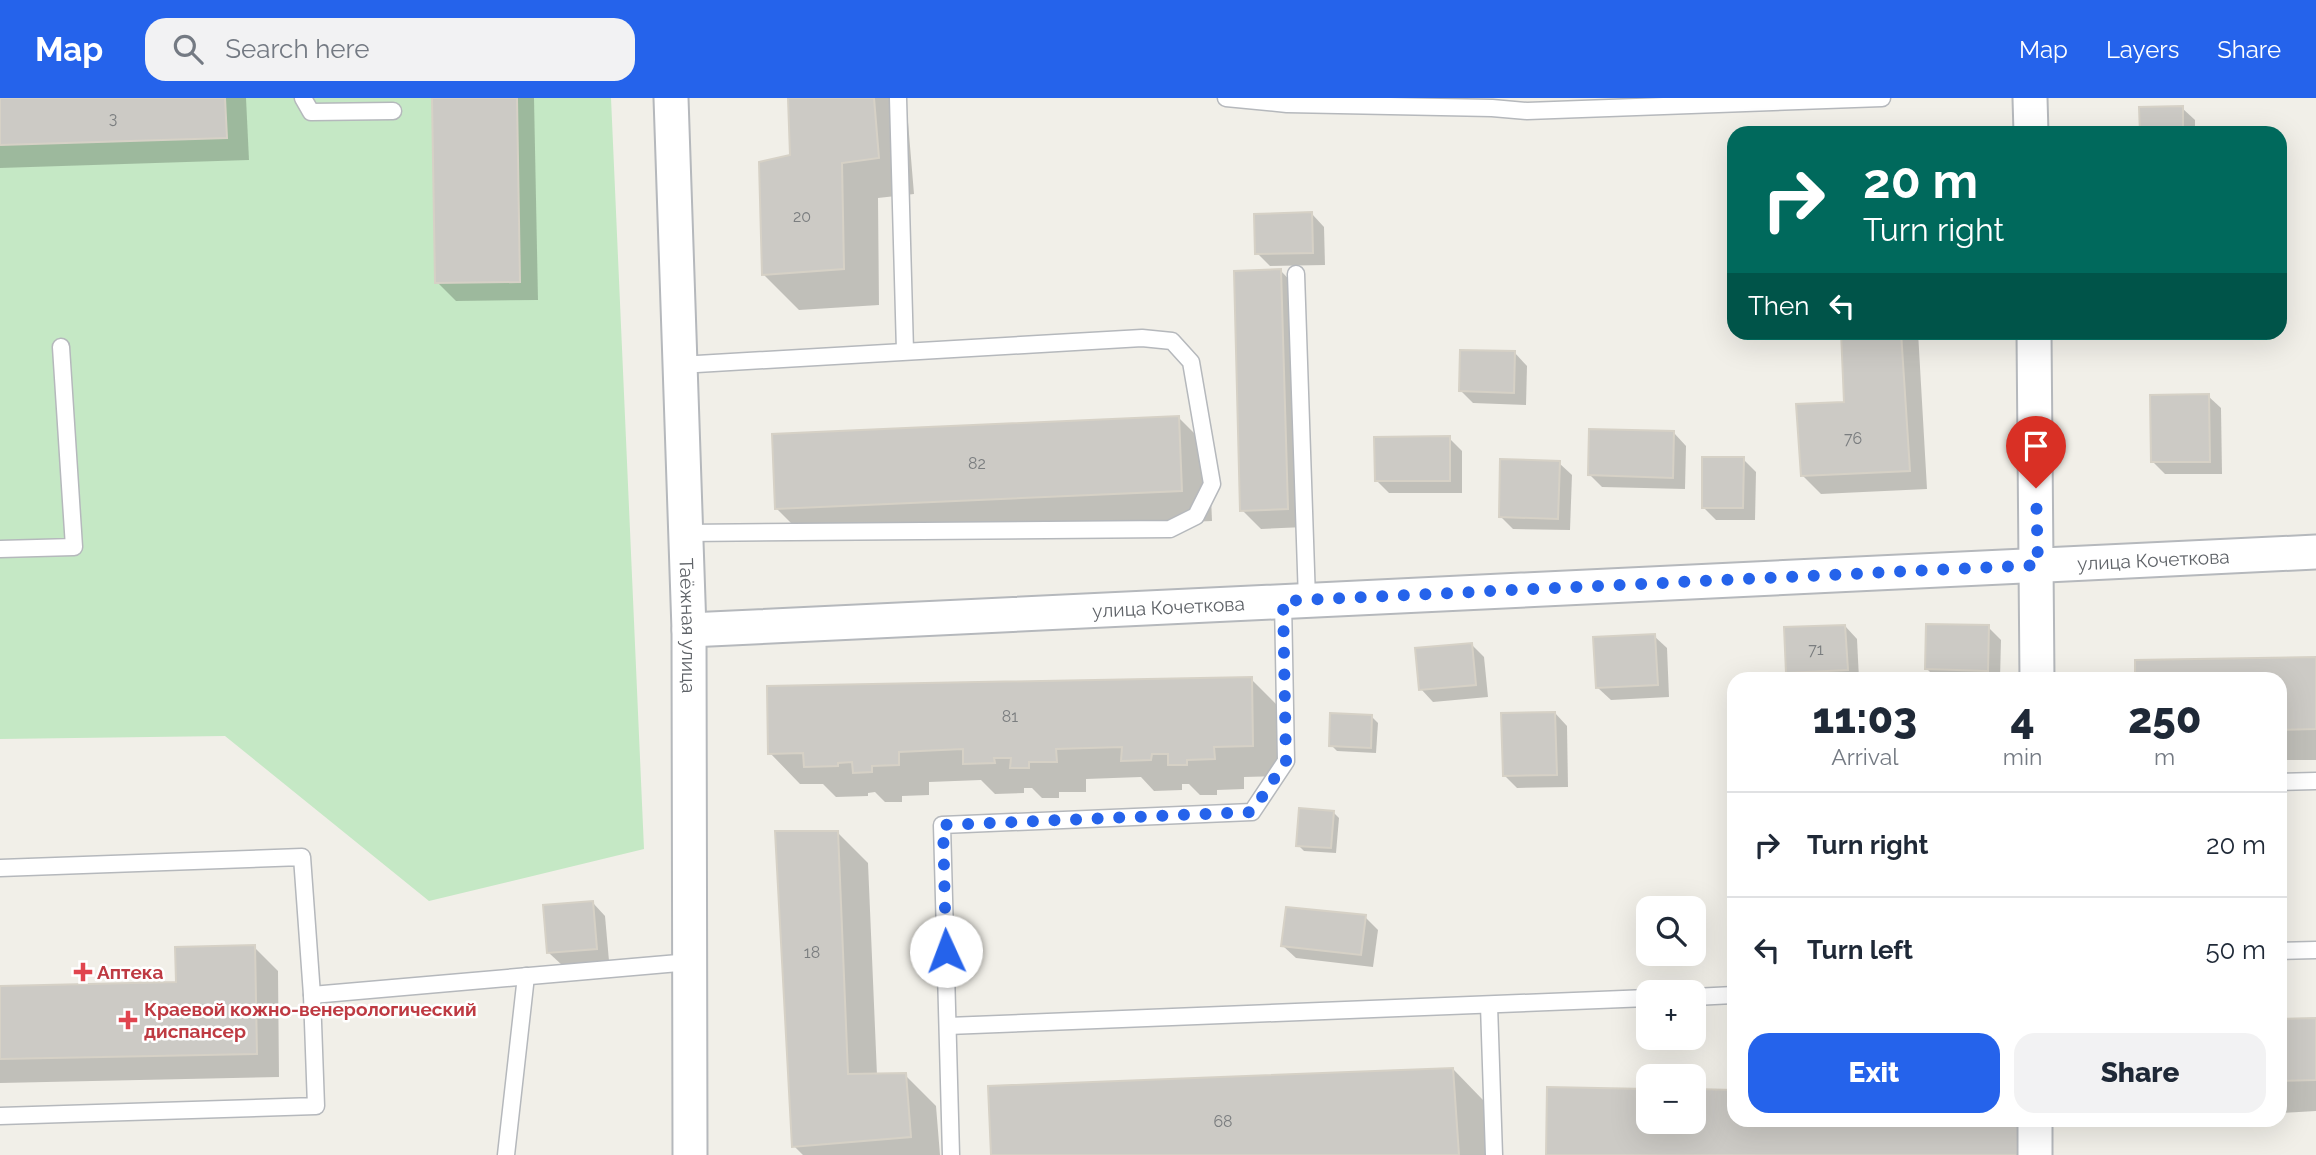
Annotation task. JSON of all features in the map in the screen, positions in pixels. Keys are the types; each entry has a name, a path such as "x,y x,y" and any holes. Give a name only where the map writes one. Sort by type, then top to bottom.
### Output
{"street":[{"name":"Таёжная улица","path":"671,98 689,630 690,1155"},
{"path":"2031,98 2031,126"},
{"path":"2034,340 2037,672"},
{"name":"улица Кочеткова","path":"689,630 2316,552"},
{"path":"2035,1127 2035,1155"}],"lane":[{"path":"303,98 311,112 393,111"},
{"path":"898,98 905,351"},
{"path":"1226,98 1287,104 1492,103 1527,111 1882,98"},
{"path":"951,1155 943,825 1252,812 1286,761 1295,601 1296,274"},
{"path":"680,365 1142,338 1172,341 1191,362 1212,484 1196,516 1170,529 685,533"},
{"path":"0,549 74,547 61,347"},
{"path":"2287,782 2316,781"},
{"path":"0,868 302,857 312,995 316,1106 0,1115"},
{"path":"2287,951 2316,950"},
{"path":"312,995 690,962"},
{"path":"506,1155 526,976"},
{"path":"1706,996 1727,995"},
{"path":"948,1026 1636,998"},
{"path":"1489,1004 1494,1155"}],"green space":[{"path":"225,98 611,98 644,849 429,901 225,736 0,739 0,145"}],"building":[{"path":"0,98 225,98 227,138 0,145"},
{"path":"432,98 517,98 520,282 435,283"},
{"path":"788,98 874,98 879,158 842,163 844,269 762,275 759,162 790,155"},
{"path":"2183,106 2183,126 2140,126 2139,107"},
{"path":"1312,212 1313,253 1255,254 1254,214"},
{"path":"1281,269 1288,509 1240,511 1234,271"},
{"path":"1841,340 1902,340 1910,471 1801,476 1796,404 1844,402"},
{"path":"1460,350 1515,351 1514,393 1459,391"},
{"path":"2209,394 2210,462 2151,462 2150,395"},
{"path":"1179,416 1182,491 775,509 772,434"},
{"path":"1589,429 1674,431 1673,478 1588,475"},
{"path":"1450,436 1450,481 1375,481 1374,437"},
{"path":"1702,457 1744,457 1743,508 1702,508"},
{"path":"1500,459 1560,461 1558,519 1499,517"},
{"path":"1926,624 1989,625 1988,671 1925,669"},
{"path":"1845,625 1848,670 1786,672 1784,627"},
{"path":"1655,634 1658,685 1596,688 1593,637"},
{"path":"1472,643 1476,685 1419,690 1415,648"},
{"path":"2316,657 2316,729 2287,730 2287,672 2135,672 2135,660"},
{"path":"1252,677 1253,746 1214,747 1215,759 1187,760 1187,765 1168,765 1168,754 1152,754 1151,760 1121,761 1122,747 1056,749 1057,762 1029,762 1029,768 1010,768 1011,758 994,758 995,763 963,764 963,749 899,752 899,765 872,766 872,772 853,773 852,762 838,763 838,766 804,767 803,753 768,754 767,686"},
{"path":"1555,712 1557,775 1503,776 1501,713"},
{"path":"1330,713 1372,715 1371,748 1329,746"},
{"path":"1299,808 1334,811 1331,848 1296,846"},
{"path":"775,831 838,831 848,1074 906,1073 911,1137 792,1147"},
{"path":"593,901 597,949 547,953 543,905"},
{"path":"1286,907 1366,915 1361,955 1281,946"},
{"name":"Краевой кожно-венерологический диспансер","path":"255,945 257,1054 0,1059 0,986 176,982 175,947"},
{"path":"2316,1018 2316,1080 2287,1081 2287,1019"},
{"path":"1453,1068 1459,1155 991,1155 988,1086"},
{"path":"1547,1087 1636,1089 1636,1134 1706,1134 1706,1089 1727,1090 1727,1127 2018,1127 2017,1155 1546,1155"}],"place":[{"name":"Аптека","path":"83,972"},
{"name":"Краевой кожно-венерологический диспансер","path":"128,1020"}],"route":[{"path":"946,951 943,825 1252,812 1286,761 1283,601 2038,565 2036,488"}]}
